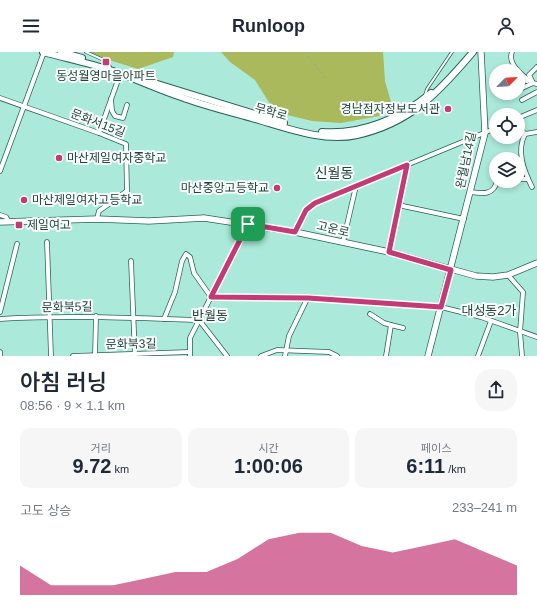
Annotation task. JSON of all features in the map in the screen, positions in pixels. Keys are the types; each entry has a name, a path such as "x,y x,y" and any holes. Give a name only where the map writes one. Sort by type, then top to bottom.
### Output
{"main road":[{"name":"무학로","path":"44,52 110,70 181,98 296,131 332,137 356,135 380,128 404,117 427,102 441,89 473,52"},
{"name":"무학로","path":"61,52 286,124 315,131 342,132 370,127 394,117 425,98 447,78 468,52"},
{"name":"완월남14길","path":"428,356 471,192 484,133 481,52"},
{"name":"고운로","path":"0,222 97,219 149,221 204,218 295,232 343,242 389,252 451,270 482,276 494,277 508,275 537,263"}],"street":[{"path":"0,171 1,162 44,52"},
{"path":"512,52 512,60 518,70 535,84"},
{"path":"535,84 529,76 530,72 537,67"},
{"path":"99,132 118,80"},
{"path":"525,80 535,84"},
{"path":"525,88 535,84"},
{"path":"525,98 537,92"},
{"name":"문화서15길","path":"0,98 99,132 126,144 127,191 99,211 97,219"},
{"path":"111,99 112,111 119,117 123,118 127,105"},
{"path":"525,115 537,110"},
{"path":"295,232 306,210 315,203 489,131"},
{"path":"525,134 537,132"},
{"path":"520,144 528,178 532,187"},
{"path":"389,252 407,165"},
{"path":"343,242 356,186"},
{"path":"471,192 487,193 495,188"},
{"path":"398,205 464,219"},
{"path":"0,215 6,217 9,222"},
{"path":"190,354 190,338 248,224"},
{"path":"47,242 51,316 51,356"},
{"path":"0,312 16,244"},
{"path":"164,319 175,292 182,261 186,254 190,257 194,273 211,297"},
{"path":"131,260 136,355"},
{"path":"508,275 523,292 520,332 522,356"},
{"path":"211,297 308,298 441,307 491,321 537,337"},
{"path":"285,356 293,325 308,298"},
{"path":"370,314 384,323 403,328"},
{"name":"문화북5길","path":"0,319 51,316 96,316 199,320"},
{"path":"95,356 96,316"},
{"path":"199,320 227,356"},
{"path":"478,356 491,321"},
{"path":"386,356 391,325"},
{"path":"261,356 277,350 329,352 337,356"},
{"name":"문화북3길","path":"73,356 190,354"}],"lane":[{"path":"86,52 108,62 110,67"},
{"path":"425,98 426,89 452,52"}],"path":[{"path":"305,52 326,79"}],"green space":[{"path":"83,52 174,52 173,57 138,69"},
{"path":"221,52 383,52 385,81 391,102 379,116 341,123 312,121 275,112 255,80 230,62"}],"place":[{"name":"동성월영마을아파트","path":"106,62"},
{"name":"경남점자정보도서관","path":"448,109"},
{"name":"마산제일여자중학교","path":"59,158"},
{"name":"마산중앙고등학교","path":"277,188"},
{"name":"마산제일여자고등학교","path":"24,200"},
{"name":"제일여고","path":"19,225"}],"district":[{"name":"신월동","path":"334,173"},
{"name":"대성동2가","path":"489,310"},
{"name":"반월동","path":"210,315"}],"route":[{"path":"407,165 389,252 451,270 441,307 308,298 211,297 248,224 295,232 306,210 315,203 407,165"}]}
